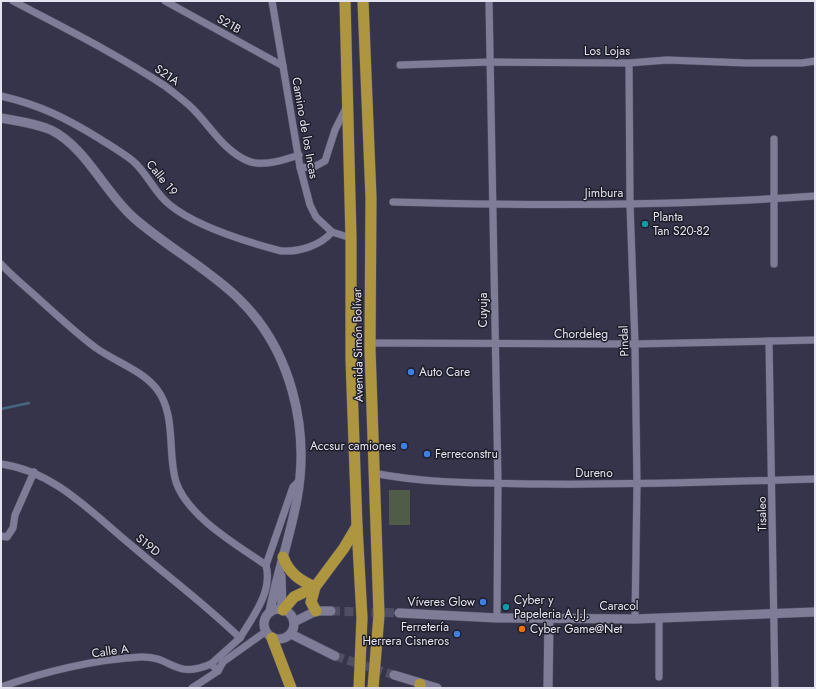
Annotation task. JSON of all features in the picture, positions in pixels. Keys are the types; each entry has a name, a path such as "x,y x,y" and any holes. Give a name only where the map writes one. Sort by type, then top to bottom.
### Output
{"highway":[{"name":"Avenida Simón Bolívar","path":"345,1 351,238 352,359 357,526 362,618 359,688"},
{"name":"Avenida Simón Bolívar","path":"364,1 371,198 370,343 378,615 373,688"},
{"path":"316,611 311,602 315,587 344,548 357,526"},
{"path":"282,562 296,577 315,587"},
{"path":"282,610 294,597 315,587"},
{"path":"268,635 291,688"}],"street":[{"name":"S21A","path":"13,1 114,55 165,87 193,108 222,142 236,155 250,162 264,162 278,161 299,155"},
{"name":"S21B","path":"166,1 283,66"},
{"name":"Camino de los Incas","path":"272,1 300,167 310,205 316,217 332,232 351,238"},
{"name":"Cuyuja","path":"489,1 494,205 494,345 498,483 496,618"},
{"name":"Los Lojas","path":"400,65 490,62 629,63 667,60 755,63 802,63 815,61"},
{"name":"Pindal","path":"629,63 630,204 635,344 637,485 635,619"},
{"name":"Calle 19","path":"1,96 47,109 70,120 118,150 134,161 148,176 168,205 201,224 281,251 306,248 321,242 332,232"},
{"path":"300,167 312,168 325,161 335,130 347,106"},
{"path":"1,118 43,128 63,138 89,164 133,217 222,284 256,318 284,365 292,387 298,415 300,460 297,498 282,562 275,584 270,612 263,623 268,635 282,640 291,634 294,622 291,614 282,610 270,612"},
{"path":"774,139 774,264"},
{"name":"Jimbura","path":"393,202 494,205 630,204 774,199 815,196"},
{"path":"1,264 96,348 151,382 163,399 169,422 176,482 182,494 198,514 266,565"},
{"name":"Tisaleo","path":"769,340 775,688"},
{"name":"Chordeleg","path":"370,343 494,345 815,340"},
{"name":"S19D","path":"1,464 34,472 65,490 94,512 129,544 213,611 240,638"},
{"path":"1,536 7,537 13,528 15,515 34,472"},
{"name":"Dureno","path":"373,472 411,480 498,483 637,485 815,479"},
{"path":"218,671 211,664 240,638 262,600 267,583 266,565 293,487 298,481"},
{"path":"282,562 282,610"},
{"path":"294,622 316,611 331,611"},
{"name":"Caracol","path":"399,613 496,618 635,619 815,612"},
{"path":"548,688 549,618"},
{"path":"659,618 659,677"},
{"path":"291,634 335,656"},
{"path":"192,688 218,671 223,662 268,635"},
{"name":"Calle A","path":"1,687 24,678 89,664 140,658 158,659 172,667 187,671 199,669 211,664"},
{"path":"394,675 420,686 437,688"}],"green space":[{"path":"389,490 410,490 410,525 389,525"}],"waterway":[{"path":"1,409 29,403"}],"tunnel":[{"path":"331,611 399,613"},
{"path":"335,656 394,675"}],"place":[{"name":"Planta Tan S20-82","path":"645,224"},
{"name":"Auto Care","path":"411,372"},
{"name":"Accsur camiones","path":"404,446"},
{"name":"Ferreconstru","path":"427,454"},
{"name":"Víveres Glow","path":"483,602"},
{"name":"Cyber y Papeleria A.J.J.","path":"506,607"},
{"name":"Cyber Game@Net","path":"522,629"},
{"name":"Ferretería Herrera Cisneros","path":"457,634"}]}
